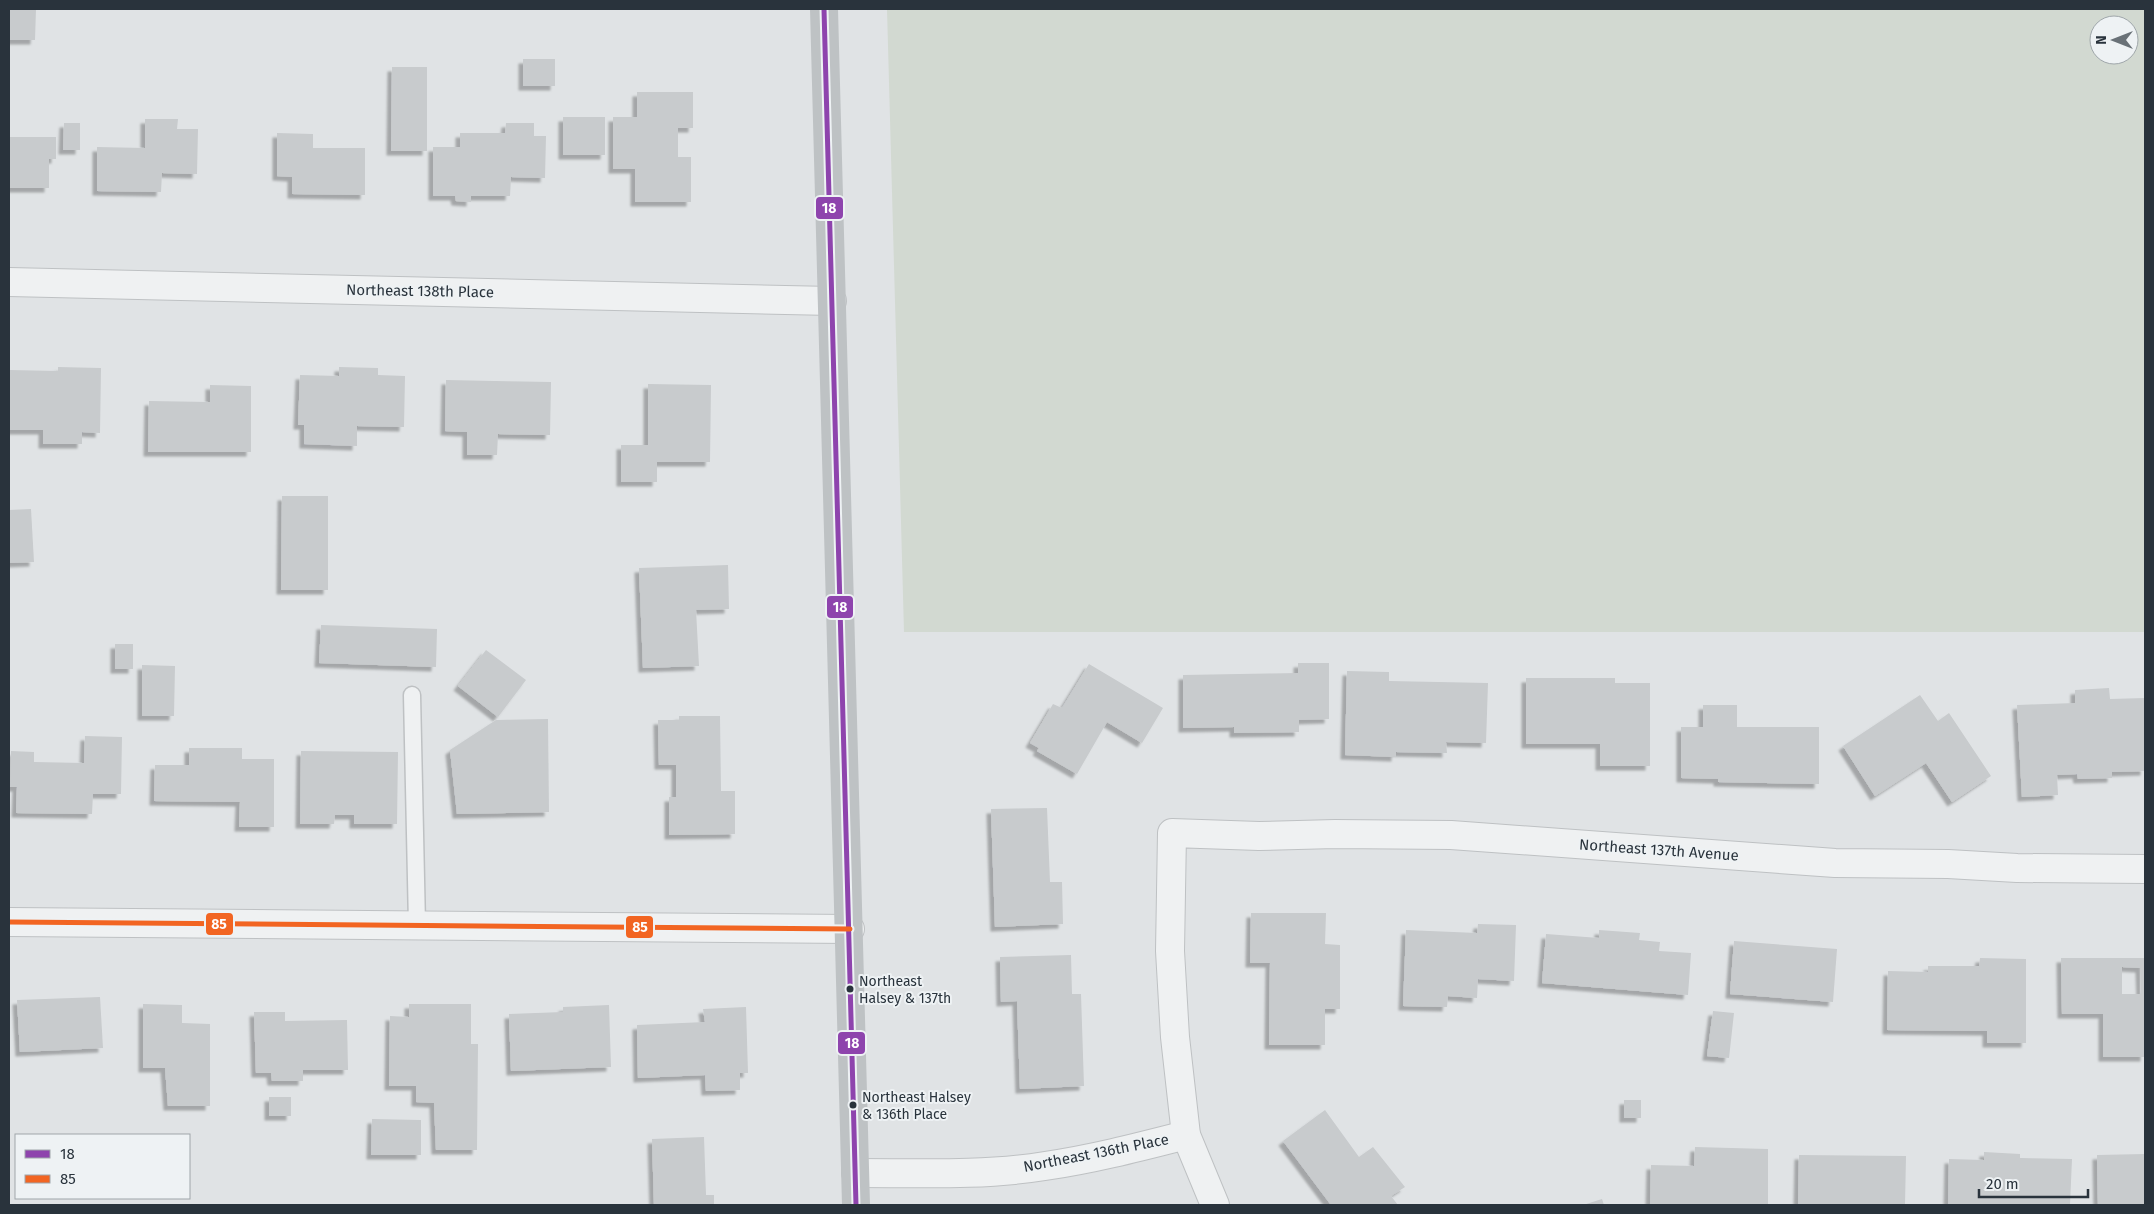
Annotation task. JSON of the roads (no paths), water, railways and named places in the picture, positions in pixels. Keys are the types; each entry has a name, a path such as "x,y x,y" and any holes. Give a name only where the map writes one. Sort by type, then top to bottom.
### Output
{"main road":[{"path":"824,9 856,1205"}],"street":[{"name":"Northeast 138th Place","path":"9,282 832,301"},
{"name":"Northeast 137th Avenue","path":"1186,1135 1175,1037 1170,951 1172,833 1259,836 1335,834 1451,835 1835,863 2145,869"},
{"path":"9,922 850,929"},
{"path":"1186,1135 1214,1205"},
{"name":"Northeast 136th Place","path":"856,1173 976,1173 1044,1166 1110,1154 1186,1135"}],"lane":[{"path":"412,695 417,925"}],"place":[{"name":"Northeast Halsey & 137th","path":"850,989"},
{"name":"Northeast Halsey & 136th Place","path":"853,1105"}]}
